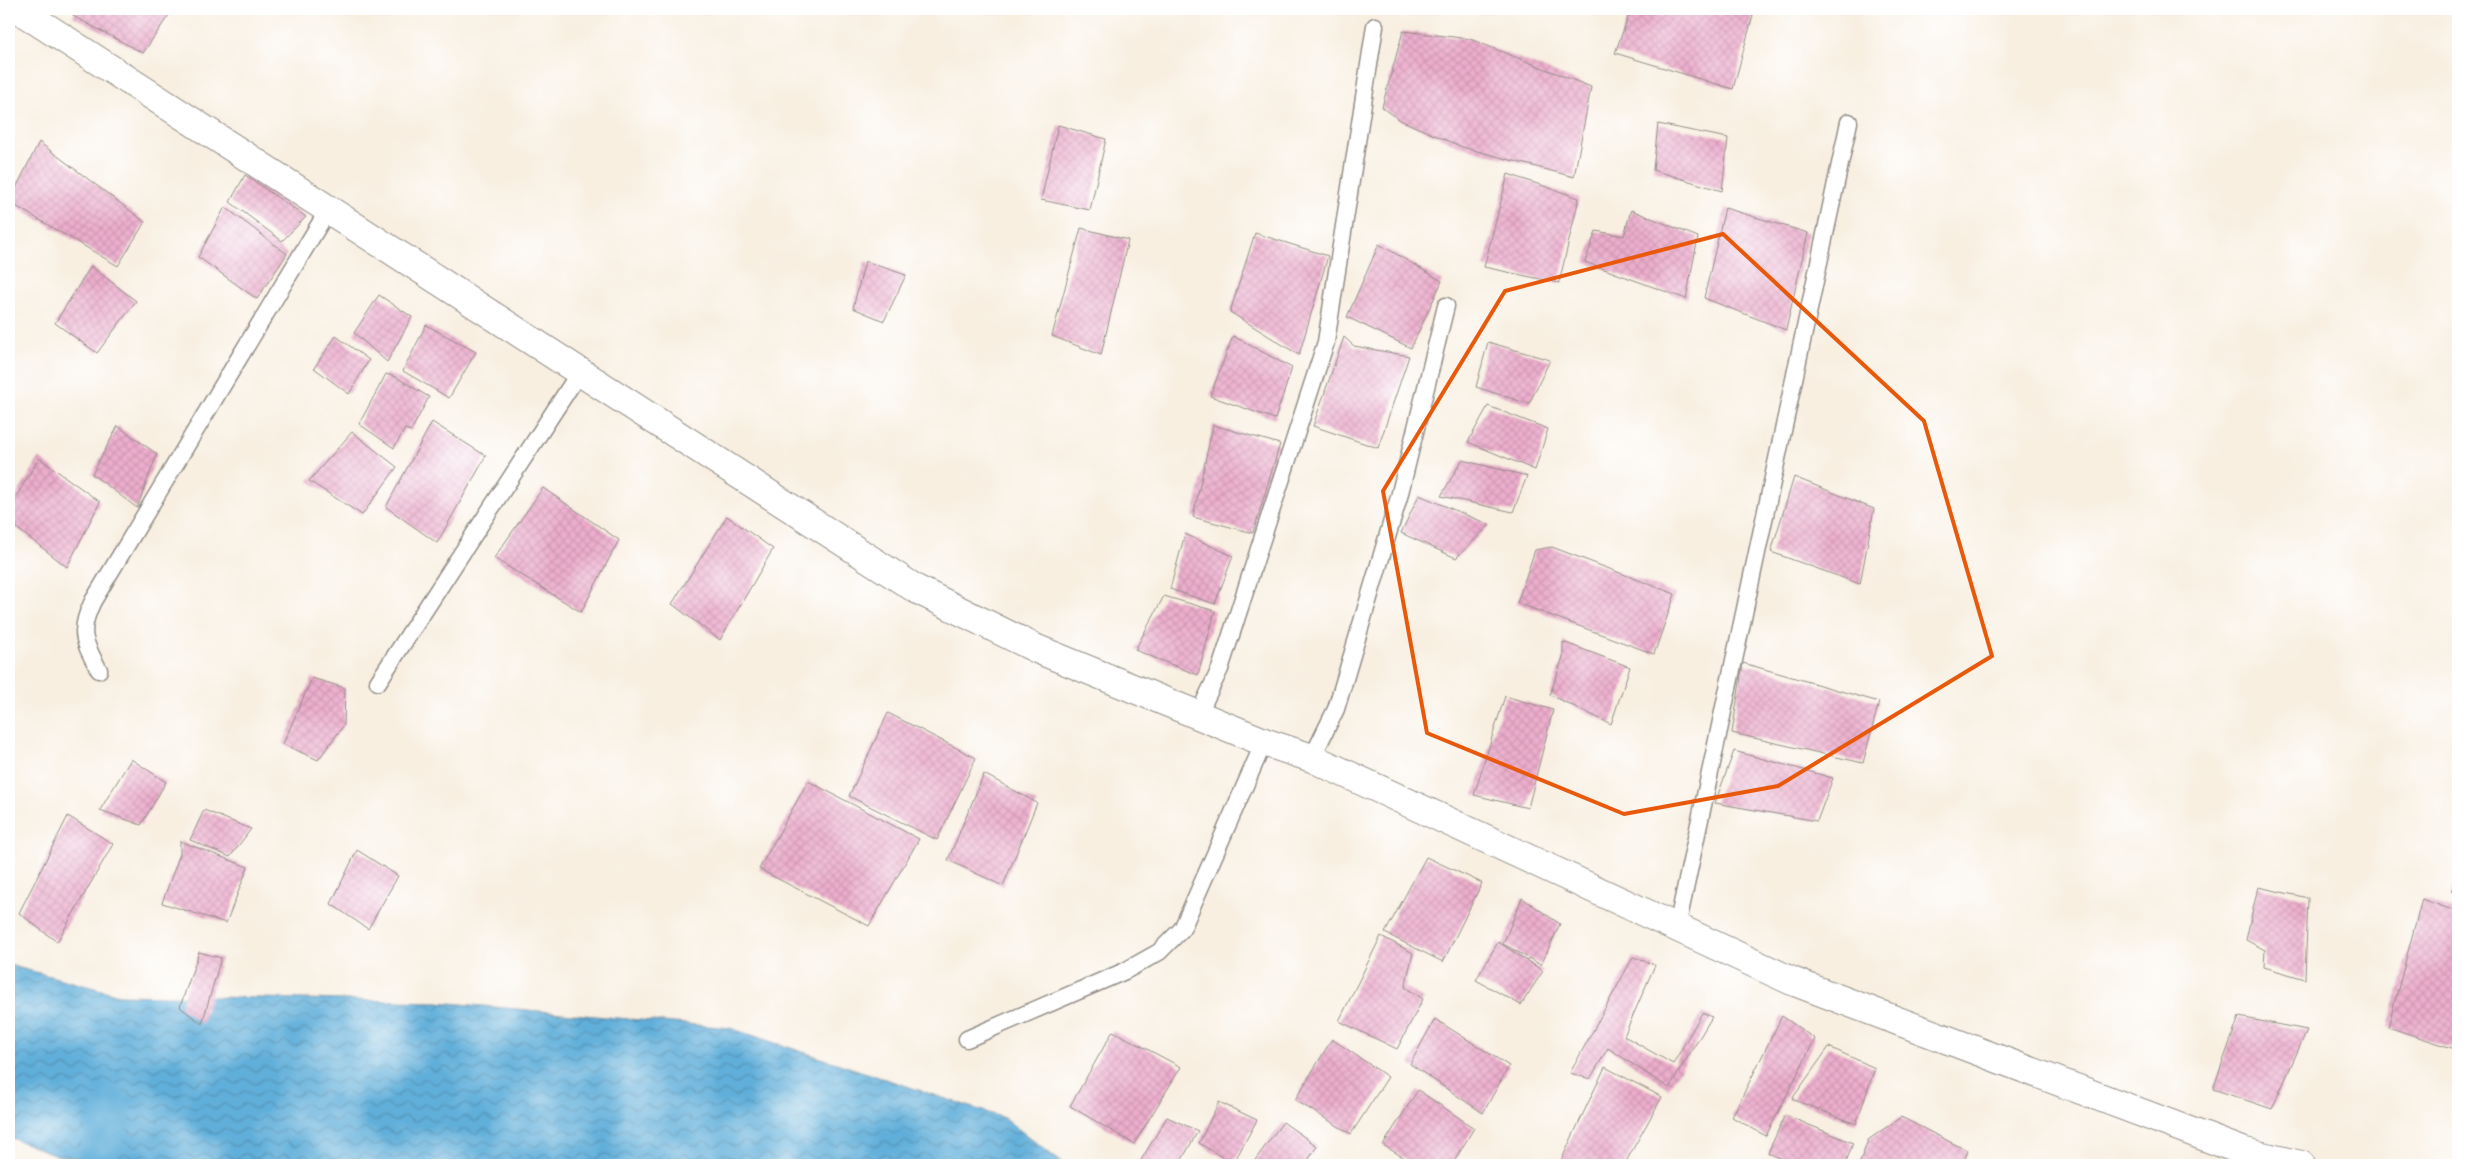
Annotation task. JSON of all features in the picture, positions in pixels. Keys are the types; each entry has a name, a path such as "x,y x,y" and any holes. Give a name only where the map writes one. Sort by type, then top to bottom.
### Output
{"street":[{"path":"18,9 916,589 1037,650 1264,742 1312,758 1792,981 2242,1159 2301,1165"}],"lane":[{"path":"1198,715 1220,669 1326,342 1375,26"},
{"path":"1677,927 1849,122"},
{"path":"98,670 84,636 84,619 93,600 328,210"},
{"path":"1312,758 1336,709 1399,497 1446,306"},
{"path":"378,682 579,372"},
{"path":"968,1039 1125,971 1159,952 1182,929 1264,742"}],"highlighted area":[{"path":"1723,234 1924,421 1992,656 1778,786 1624,814 1427,733 1383,491 1505,291"}],"water":[{"path":"9,965 120,995 438,1002 730,1028 1004,1118 1065,1165 153,1165 59,1156 9,1137"}],"building":[{"path":"78,9 173,9 143,53 73,16"},
{"path":"1631,9 1729,9 1753,15 1733,89 1615,53"},
{"path":"1403,31 1470,39 1591,87 1574,177 1462,147 1400,120 1382,107"},
{"path":"1658,124 1728,138 1722,191 1653,170"},
{"path":"1058,125 1106,139 1090,210 1041,200"},
{"path":"39,142 145,222 118,266 9,202"},
{"path":"1508,174 1579,198 1559,283 1484,267"},
{"path":"245,175 306,217 282,241 230,202"},
{"path":"225,207 287,254 257,299 198,257"},
{"path":"1725,208 1808,233 1786,330 1704,298"},
{"path":"1631,210 1698,237 1686,299 1585,262 1596,231 1624,236"},
{"path":"1081,228 1128,240 1101,355 1052,336"},
{"path":"1255,233 1328,256 1299,355 1230,312"},
{"path":"1379,244 1442,281 1411,348 1347,317"},
{"path":"865,261 906,275 884,321 853,308"},
{"path":"91,266 136,301 97,353 55,323"},
{"path":"379,295 412,317 387,362 354,333"},
{"path":"426,325 476,352 449,398 403,371"},
{"path":"336,336 369,360 349,394 314,368"},
{"path":"1233,336 1292,368 1275,419 1210,396"},
{"path":"1344,337 1354,346 1409,356 1378,448 1313,426"},
{"path":"1488,342 1550,360 1529,404 1476,387"},
{"path":"386,374 396,377 429,397 411,431 405,429 394,448 359,424"},
{"path":"1488,406 1548,429 1535,470 1468,442"},
{"path":"432,422 486,456 437,543 386,507"},
{"path":"1213,425 1280,444 1253,533 1193,517"},
{"path":"118,426 157,454 137,508 92,474"},
{"path":"352,432 397,467 362,515 309,481"},
{"path":"39,458 100,502 67,567 9,522 9,509"},
{"path":"1462,460 1527,476 1513,512 1441,496"},
{"path":"1794,477 1874,509 1860,584 1771,552"},
{"path":"543,488 619,540 581,612 494,558"},
{"path":"1419,495 1490,525 1456,558 1401,533"},
{"path":"727,516 773,549 720,640 672,604"},
{"path":"1185,534 1233,556 1215,604 1170,589"},
{"path":"1552,547 1675,594 1654,654 1517,603 1535,550"},
{"path":"1164,596 1215,611 1198,675 1135,650"},
{"path":"1563,642 1630,667 1611,724 1550,695 1563,657"},
{"path":"1743,663 1879,702 1863,763 1732,733"},
{"path":"312,678 345,688 344,725 318,760 283,744"},
{"path":"1505,696 1553,710 1528,808 1474,795"},
{"path":"888,713 976,758 937,840 849,796"},
{"path":"1734,751 1833,778 1817,821 1715,803"},
{"path":"131,759 166,782 141,825 100,810"},
{"path":"984,774 1037,803 1003,886 948,860"},
{"path":"808,781 919,839 869,926 759,869"},
{"path":"204,810 251,829 230,857 190,840"},
{"path":"68,816 113,844 57,942 19,913"},
{"path":"180,841 248,867 226,923 162,903 180,854"},
{"path":"357,850 398,876 368,929 331,904"},
{"path":"1426,857 1482,883 1443,962 1385,933"},
{"path":"2458,874 2458,894 2451,891"},
{"path":"2258,887 2308,898 2305,979 2264,967 2265,950 2246,940"},
{"path":"1522,898 1560,924 1541,965 1503,944"},
{"path":"2422,899 2458,912 2458,1050 2388,1027"},
{"path":"1381,936 1413,953 1405,987 1423,999 1397,1049 1339,1021"},
{"path":"1498,942 1543,971 1521,1005 1476,980"},
{"path":"199,952 221,958 202,1024 180,1007"},
{"path":"1633,957 1655,965 1624,1036 1673,1064 1702,1013 1712,1017 1669,1088 1608,1048 1590,1079 1570,1073"},
{"path":"1782,1016 1815,1039 1766,1136 1732,1117"},
{"path":"2239,1017 2307,1030 2272,1109 2213,1089"},
{"path":"1435,1019 1509,1066 1483,1113 1410,1064"},
{"path":"1113,1031 1181,1067 1134,1144 1070,1106"},
{"path":"1332,1039 1388,1077 1351,1134 1295,1100"},
{"path":"1829,1047 1875,1068 1856,1124 1792,1099"},
{"path":"1605,1067 1662,1097 1624,1165 1559,1165"},
{"path":"1418,1090 1474,1128 1452,1165 1416,1165 1383,1145"},
{"path":"1219,1102 1257,1120 1233,1164 1199,1143"},
{"path":"1785,1115 1853,1143 1845,1165 1794,1165 1768,1153"},
{"path":"1167,1117 1198,1131 1179,1165 1138,1165"},
{"path":"1901,1117 1968,1151 1962,1165 1859,1165 1868,1140"},
{"path":"1283,1122 1317,1146 1305,1165 1262,1165 1255,1160"},
{"path":"1763,1159 1775,1165 1759,1165"}],"waterway":[{"path":"96,1165 112,1108"}]}
